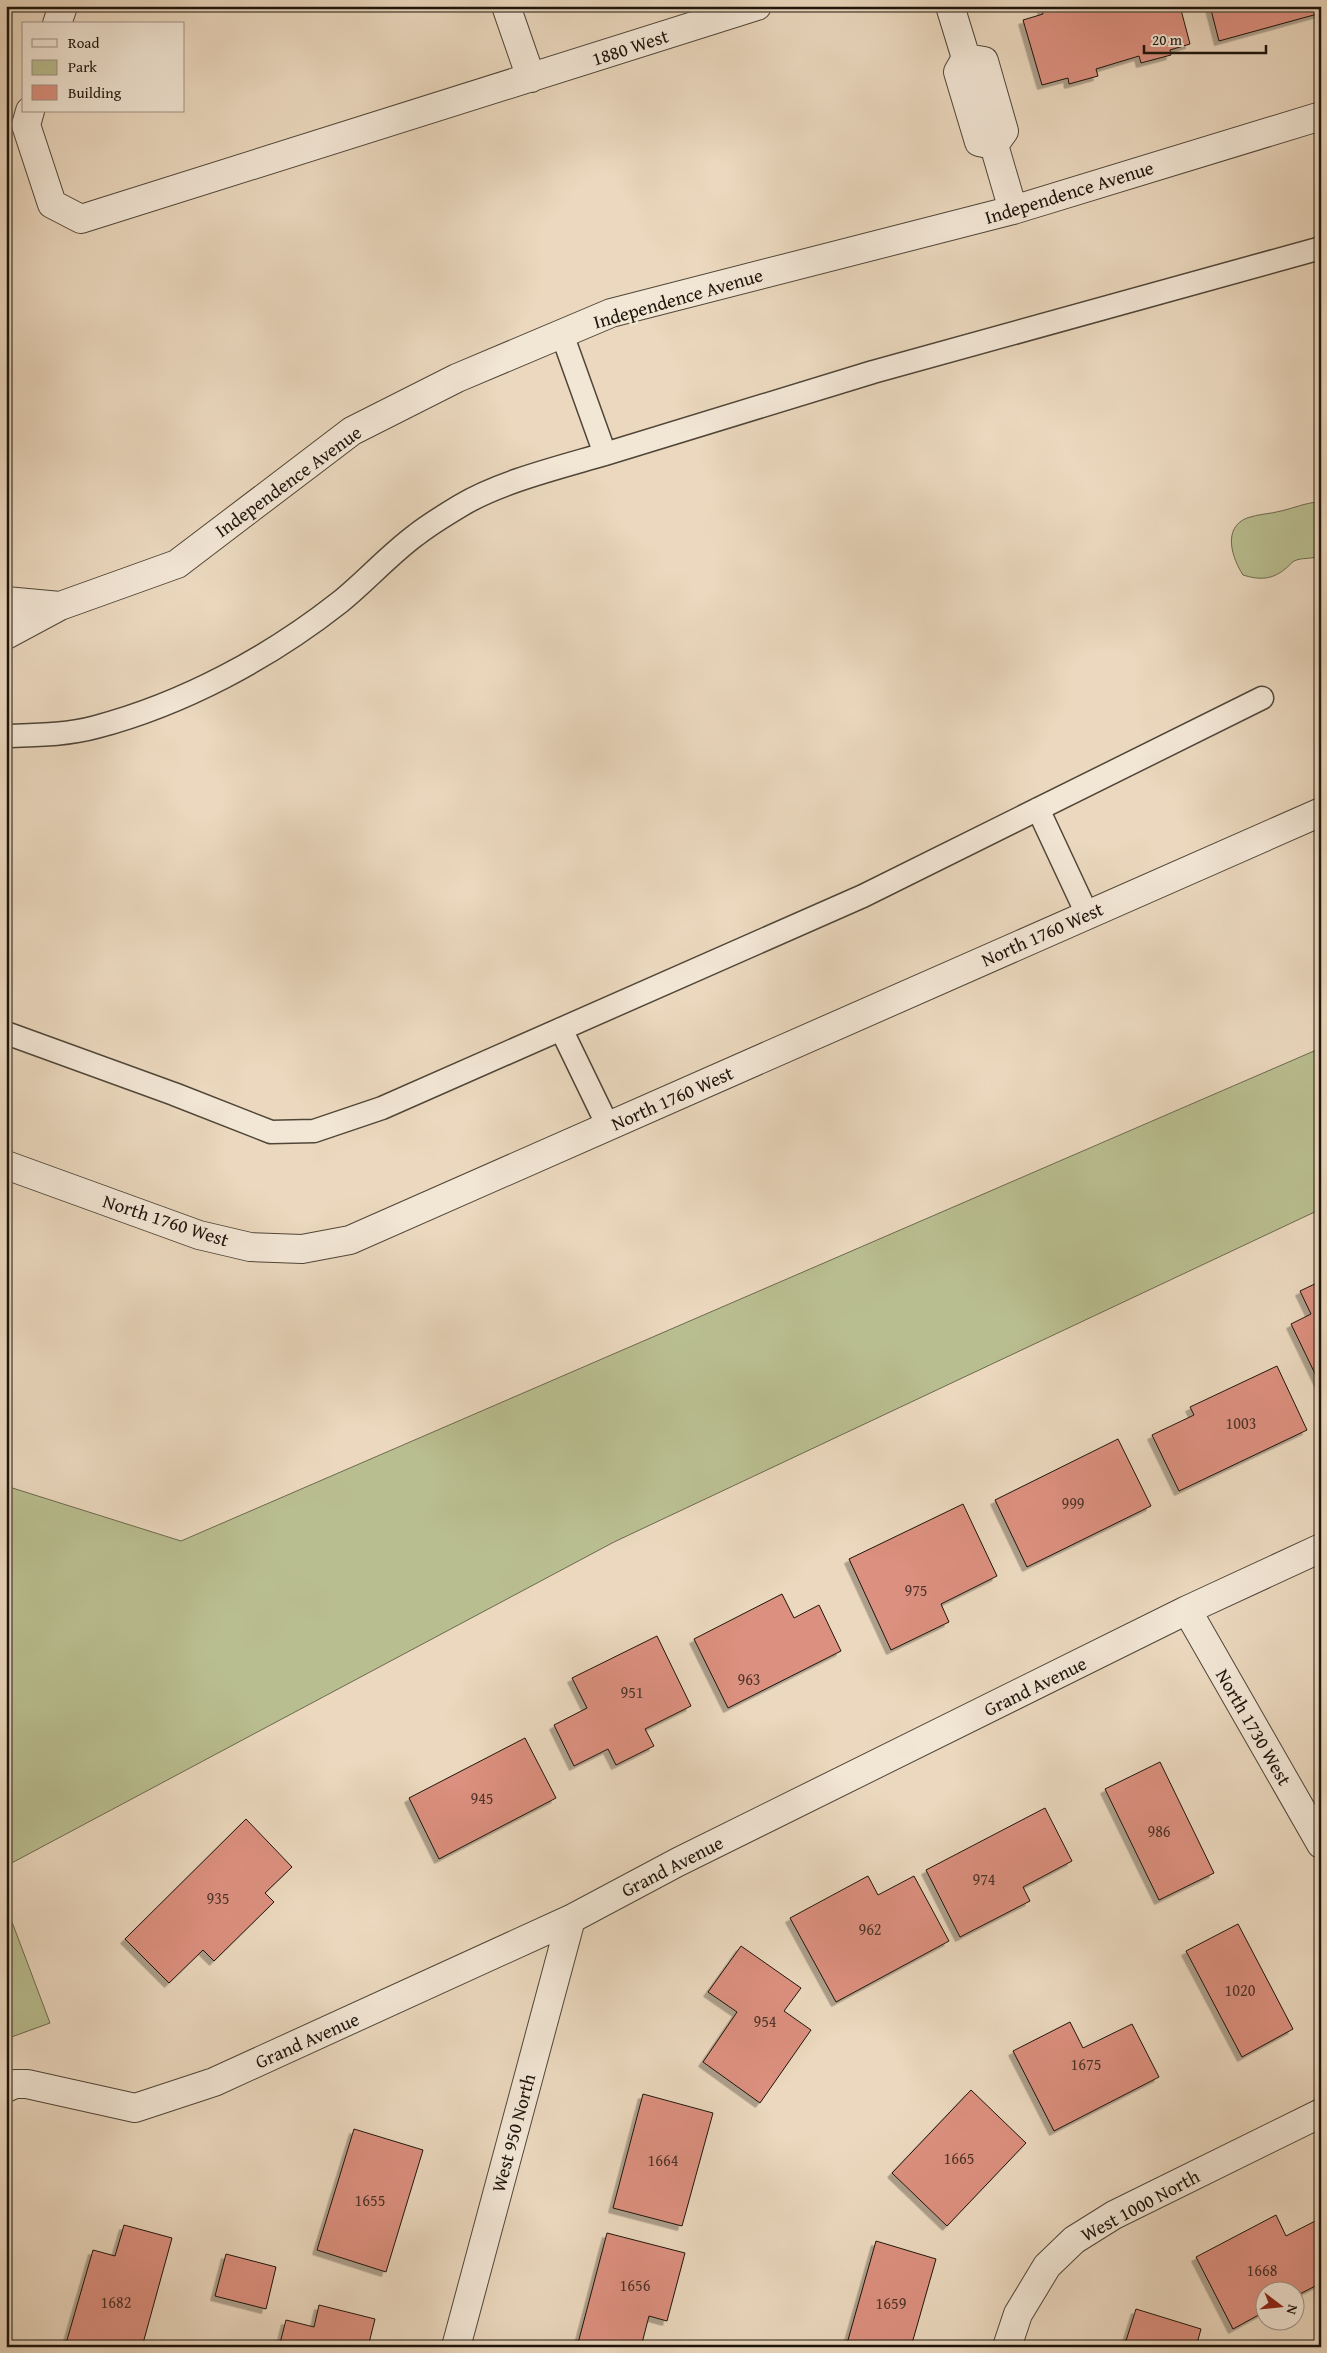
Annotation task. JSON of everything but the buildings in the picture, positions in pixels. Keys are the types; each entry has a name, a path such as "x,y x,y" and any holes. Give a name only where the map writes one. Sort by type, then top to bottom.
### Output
{"street":[{"path":"58,22 62,6"},
{"path":"506,6 531,78"},
{"name":"1880 West","path":"30,112 26,125 52,204 81,219 757,6"},
{"path":"950,6 966,58 958,72 979,142 994,145 1013,210"},
{"name":"Independence Avenue","path":"6,635 60,606 177,564 352,431 457,378 611,313 1013,210 1321,116"},
{"name":"Independence Avenue","path":"6,601 60,606"},
{"name":"North 1760 West","path":"6,1165 199,1235 250,1247 302,1248 350,1240 1321,812"},
{"name":"Grand Avenue","path":"6,2088 15,2084 28,2084 135,2108 214,2082 571,1919 678,1862 1187,1610 1321,1548"},
{"name":"North 1730 West","path":"1187,1610 1321,1844"},
{"name":"West 950 North","path":"456,2347 571,1919"},
{"name":"West 1000 North","path":"1007,2347 1018,2314 1047,2266 1074,2240 1114,2215 1321,2113"}],"lane":[{"path":"6,736 51,735 95,727 147,711 201,688 276,647 340,602 415,535 462,504 515,482 873,372 1321,248"},
{"path":"562,334 606,454"},
{"path":"6,1034 174,1094 271,1132 314,1131 382,1108 863,896 1262,698"},
{"path":"1038,809 1087,914"},
{"path":"561,1030 608,1126"}],"green space":[{"path":"1318,502 1321,503 1321,555 1294,561 1280,573 1270,577 1254,578 1243,575 1235,560 1232,544 1234,529 1239,523 1247,518"},
{"path":"1321,1048 1321,1209 614,1542 6,1866 6,1486 181,1541"},
{"path":"6,1906 50,2023 6,2039"}]}
